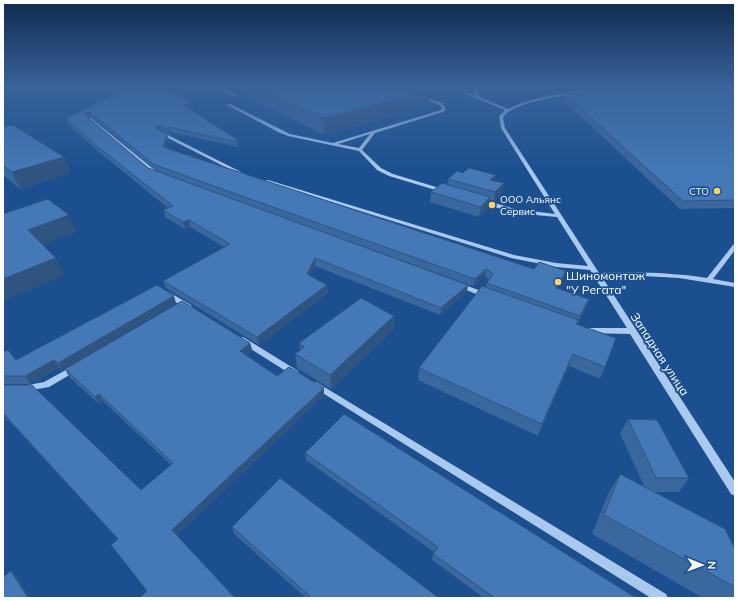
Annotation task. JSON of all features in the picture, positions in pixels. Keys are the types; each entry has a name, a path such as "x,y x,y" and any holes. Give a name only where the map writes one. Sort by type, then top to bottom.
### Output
{"street":[{"path":"248,115 279,131 304,139 360,150 378,169 391,175 452,193"},
{"path":"333,145 429,115"},
{"name":"Западная улица","path":"501,115 500,120 503,128 735,491"},
{"path":"90,119 148,169 164,177"},
{"path":"360,150 374,132"},
{"path":"161,133 235,171 251,177"},
{"path":"258,179 513,257 556,265 592,268"},
{"path":"475,200 514,211 559,216"},
{"path":"708,281 735,246"},
{"path":"596,275 643,274 679,276 735,285"},
{"path":"454,283 491,297"},
{"path":"164,291 180,306 197,312"},
{"path":"580,330 592,332 633,331"},
{"path":"237,337 662,598"},
{"path":"17,388 36,388 46,385 80,365"}],"building":[{"path":"72,115 85,115 148,168 468,285 441,308 315,258 307,274 327,285 257,337 163,281 230,244 189,220 183,222 163,210 173,206 98,147 66,118"},
{"path":"94,115 199,115 238,140 237,142 169,127 168,129 160,125 156,128 167,134 163,147 534,269 539,262 566,271 556,288 589,299 580,316 487,283 493,274 486,269 475,279 153,164"},
{"path":"317,115 334,115 323,118"},
{"path":"588,115 735,115 735,200 683,201"},
{"path":"13,125 64,157 12,172 3,166 3,127"},
{"path":"469,168 496,175 490,180 504,183 495,192 448,179 457,171 463,173"},
{"path":"442,183 490,197 481,207 431,192"},
{"path":"48,199 69,215 28,230 56,258 3,279 3,214"},
{"path":"157,285 174,296 58,363 54,360 25,376 3,376 3,352 8,350 16,360"},
{"path":"482,286 578,320 576,324 616,338 605,367 573,354 542,424 419,368"},
{"path":"361,298 394,316 330,375 295,354 304,347 299,343"},
{"path":"182,301 250,343 240,351 277,376 289,367 324,388 172,530 235,598 139,598 147,591 111,545 118,539 3,413 3,385 32,385 141,490 173,463 99,394 95,397 65,369"},
{"path":"344,414 636,598 495,598 433,554 438,547 305,453"},
{"path":"628,419 657,420 689,478 656,478"},
{"path":"620,474 725,529 735,549 735,587 604,515"},
{"path":"280,478 439,598 312,598 232,527"},
{"path":"11,571 28,598 3,598 3,577"}],"place":[{"name":"СТО","path":"717,191"},
{"name":"ООО Альянс Сервис","path":"492,205"},
{"name":"Шиномонтаж \"У Регата\"","path":"558,282"}]}
